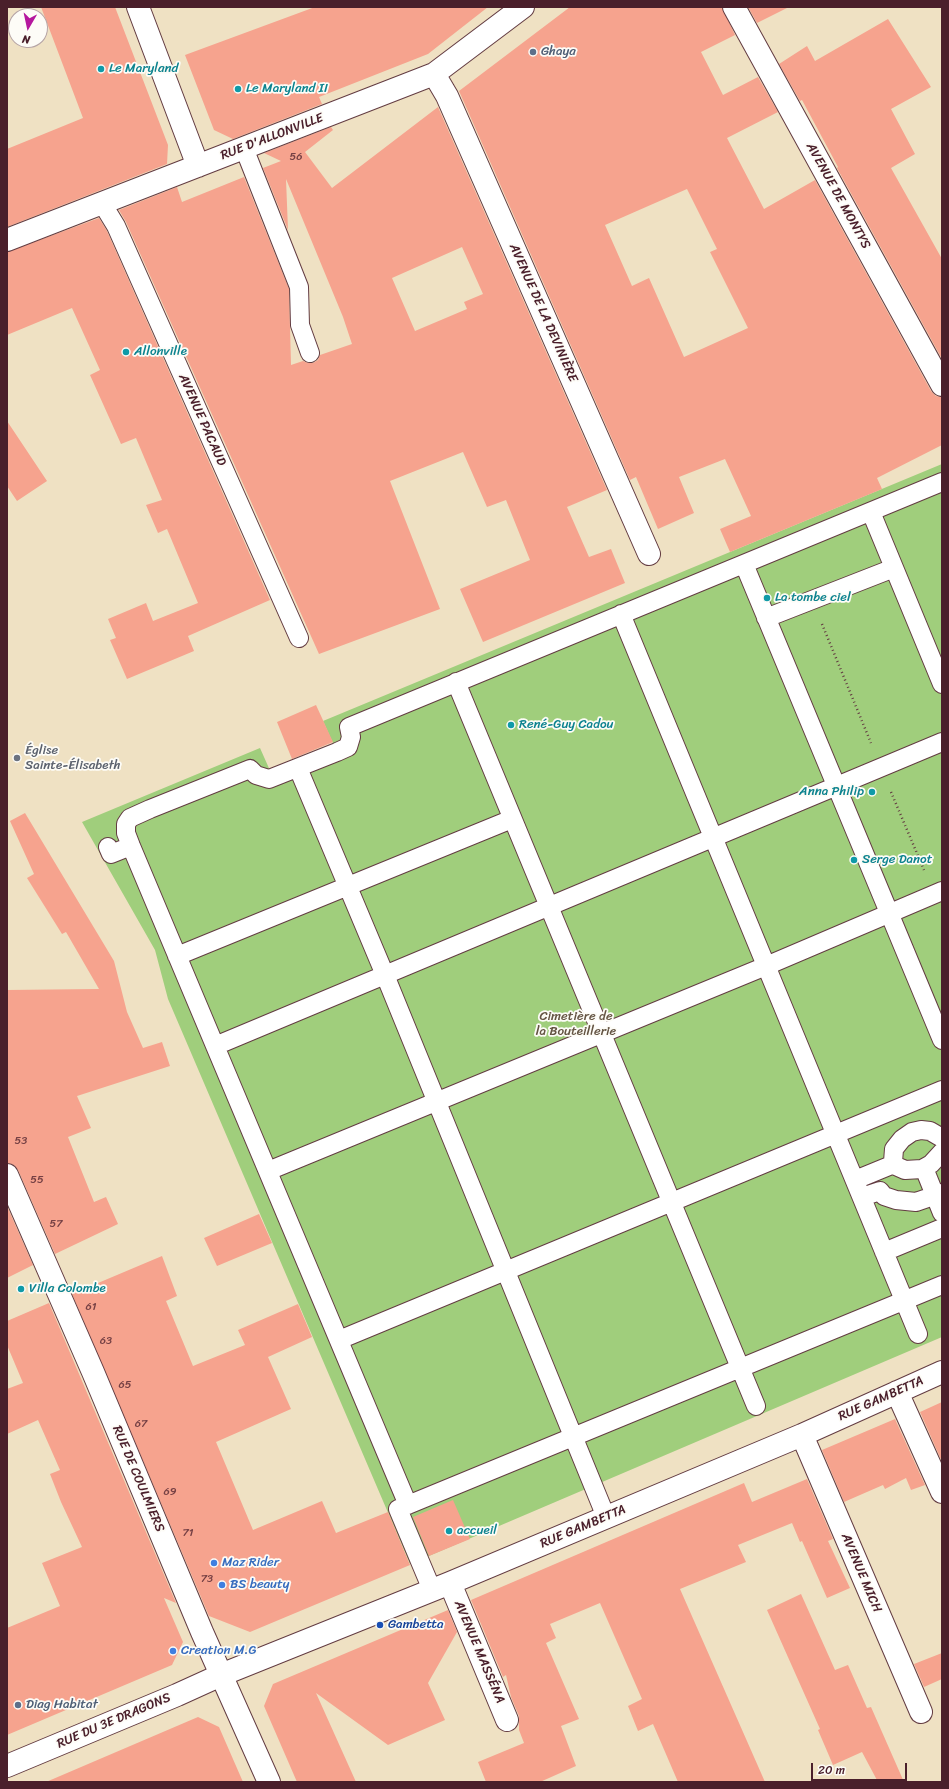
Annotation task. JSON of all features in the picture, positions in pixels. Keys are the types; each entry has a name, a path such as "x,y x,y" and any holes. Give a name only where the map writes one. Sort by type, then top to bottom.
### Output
{"street":[{"path":"138,7 198,166"},
{"name":"RUE D'ALLONVILLE","path":"7,240 434,74 523,7"},
{"name":"AVENUE DE MONTYS","path":"734,7 942,385"},
{"name":"AVENUE DE LA DEVINIÈRE","path":"434,74 447,96 649,554"},
{"name":"RUE DE COULMIERS","path":"7,1175 93,1372 220,1675 269,1782"},
{"name":"RUE GAMBETTA","path":"220,1675 441,1587 802,1435 942,1372"},
{"path":"897,1392 942,1492"},
{"name":"AVENUE MICH","path":"802,1435 921,1712"},
{"name":"AVENUE MASSÉNA","path":"441,1587 508,1720"},
{"name":"RUE DU 3E DRAGONS","path":"7,1766 183,1693 220,1675"}],"lane":[{"path":"244,148 299,287 300,325 310,353"},
{"name":"AVENUE PACAUD","path":"102,203 116,226 299,638"},
{"path":"408,1505 131,846 126,833 126,824 130,818 250,769 256,775 269,779 298,768 348,747 351,737 349,727 942,482"},
{"path":"871,512 942,683"},
{"path":"744,564 835,786 942,1040"},
{"path":"766,618 894,568"},
{"path":"621,614 918,1334"},
{"path":"456,682 600,1034 756,1406"},
{"path":"215,1046 942,742"},
{"path":"298,768 385,975 606,1517"},
{"path":"177,956 512,818"},
{"path":"108,847 112,854 131,846"},
{"path":"268,1171 766,966 942,891"},
{"path":"339,1340 942,1090"},
{"path":"898,1109 905,1128"},
{"path":"894,1164 894,1149 902,1139 912,1132 921,1130 930,1131 942,1138"},
{"path":"894,1164 904,1170 924,1168 937,1159 942,1152"},
{"path":"855,1180 894,1164"},
{"path":"924,1168 939,1195 942,1213"},
{"path":"862,1197 880,1191 884,1196 905,1202 916,1202 939,1195"},
{"path":"884,1252 942,1228"},
{"path":"441,1587 398,1509 942,1285"}],"green space":[{"name":"Cimetière de la Bouteillerie","path":"942,464 942,1337 410,1564 168,999 155,950 82,822 260,748 272,775 335,748 323,721"}],"building":[{"name":"Le Maryland","path":"115,7 168,145 167,164 7,227 7,149 83,118 48,26 48,8 41,8"},
{"path":"315,7 488,7 428,54 319,97 322,104 233,139 214,130 185,55"},
{"path":"570,7 722,7 735,35 701,52 723,95 758,77 778,112 727,138 764,209 815,180 931,391 936,396 942,397 942,445 877,478 882,489 730,552 720,529 751,516 725,459 679,477 694,513 658,529 636,477 630,480 459,91","holes":["687,189 717,249 710,252 748,328 684,357 649,278 632,286 605,225"]},
{"path":"748,7 789,7 757,23"},
{"path":"888,19 931,87 891,109 915,154 891,168 942,259 942,359 837,168 838,167 802,100 800,101 779,64 807,46 815,61"},
{"path":"438,107 607,490 567,507 589,557 611,549 625,583 483,642 460,589 530,560 506,500 487,507 463,452 390,481 440,609 319,654 126,222 119,210 177,187 182,202 244,177 289,289 291,365 303,361 313,363 318,360 320,355 352,344 343,317 286,179 288,230 263,168 281,161 264,153 331,127 333,130 305,152 332,188","holes":["462,247 483,294 464,302 467,309 415,331 392,278"]},
{"path":"99,218 107,231 270,600 188,636 194,651 127,679 110,640 116,638 108,619 146,603 153,621 198,603 167,529 158,533 146,505 162,500 136,438 121,444 90,375 100,370 72,308 7,335 7,252"},
{"path":"7,421 47,481 17,501 7,486"},
{"path":"316,705 333,742 292,759 277,722"},
{"path":"25,813 114,961 127,1012 143,1048 162,1042 170,1066 77,1096 91,1128 68,1137 94,1202 106,1197 118,1224 55,1254 18,1170 14,1165 7,1163 7,990 99,989 66,932 62,934 27,878 34,874 10,821"},
{"path":"7,1206 33,1265 7,1278"},
{"path":"259,1214 272,1243 217,1266 204,1238"},
{"path":"162,1256 177,1296 166,1301 193,1366 245,1345 238,1330 298,1304 312,1337 268,1357 291,1409 216,1442 253,1530 322,1501 336,1533 388,1512 410,1565 250,1632 209,1616 72,1294"},
{"path":"49,1303 176,1603 164,1598 183,1642 172,1665 7,1735 7,1628 60,1606 42,1563 82,1547 50,1474 60,1470 38,1420 7,1434 7,1389 23,1383 7,1345 7,1321"},
{"path":"942,1402 942,1462 920,1412"},
{"path":"895,1419 925,1485 911,1490 906,1478 885,1489 883,1485 844,1502 822,1450"},
{"path":"807,1479 833,1539 828,1541 850,1588 827,1598 802,1541 800,1542 792,1523 738,1545 746,1562 680,1589 765,1782 678,1782 653,1724 638,1731 628,1706 642,1699 600,1603 550,1624 556,1638 546,1643 579,1719 561,1726 576,1766 540,1782 486,1782 478,1762 524,1743 519,1730 519,1716 511,1697 506,1675 503,1677 471,1600 744,1483 752,1502"},
{"name":"accueil","path":"453,1500 470,1539 429,1556 413,1517"},
{"path":"801,1594 835,1670 848,1665 867,1708 871,1707 904,1782 878,1782 862,1752 833,1765 818,1730 820,1729 767,1610"},
{"path":"448,1610 457,1632 428,1683 445,1720 388,1745 316,1693 356,1782 297,1782 264,1706 273,1684"},
{"path":"942,1653 942,1679 924,1687 914,1664"},
{"path":"198,1717 219,1727 243,1782 46,1782"}],"place":[{"name":"Ghaya","path":"533,52"},
{"name":"Le Maryland","path":"101,69"},
{"name":"Le Maryland II","path":"238,89"},
{"name":"Allonville","path":"126,352"},
{"name":"La tombe ciel","path":"767,598"},
{"name":"René-Guy Cadou","path":"511,725"},
{"name":"Église Sainte-Élisabeth","path":"17,758"},
{"name":"Anna Philip","path":"872,792"},
{"name":"Serge Danot","path":"854,860"},
{"name":"Villa Colombe","path":"21,1289"},
{"name":"accueil","path":"449,1531"},
{"name":"Maz Rider","path":"214,1563"},
{"name":"BS beauty","path":"222,1585"},
{"name":"Gambetta","path":"380,1625"},
{"name":"Creation M.G","path":"173,1651"},
{"name":"Diag Habitat","path":"18,1705"}]}
